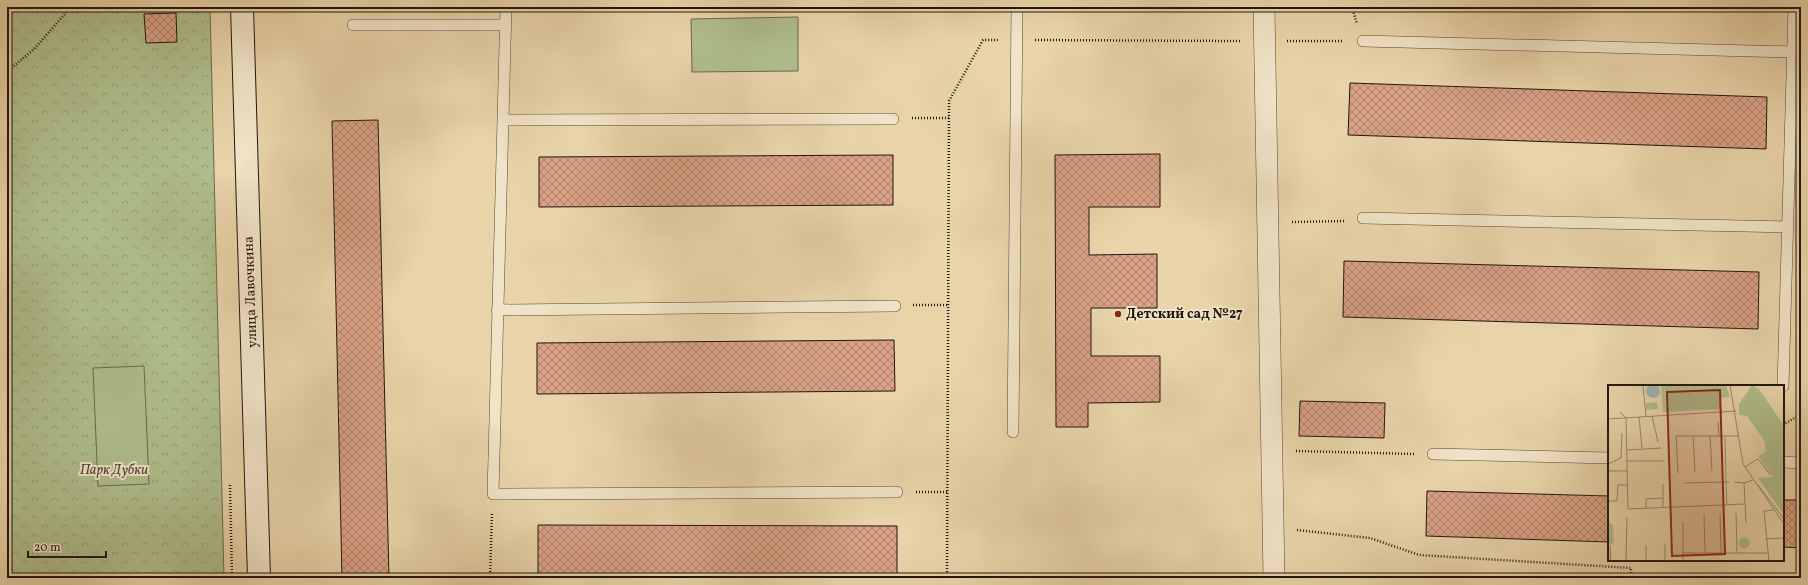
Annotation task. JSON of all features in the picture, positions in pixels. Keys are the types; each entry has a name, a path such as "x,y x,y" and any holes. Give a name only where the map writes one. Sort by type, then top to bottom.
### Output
{"street":[{"name":"улица Лавочкина","path":"242,7 259,578"},
{"path":"1264,7 1274,578"}],"lane":[{"path":"506,7 493,494 897,492"},
{"path":"1012,432 1017,7"},
{"path":"1783,385 1794,7"},
{"path":"353,25 505,25"},
{"path":"1363,42 1793,52"},
{"path":"503,120 893,118"},
{"path":"1364,218 1788,227"},
{"path":"498,310 895,306"},
{"path":"1434,454 1608,458"},
{"path":"1784,462 1801,463"}],"path":[{"path":"7,72 34,49 71,7"},
{"path":"946,578 949,101 983,40 1363,42"},
{"path":"893,118 949,118"},
{"path":"1268,222 1345,221 1364,218"},
{"path":"895,306 948,305"},
{"path":"1784,424 1801,414"},
{"path":"1272,451 1434,454"},
{"path":"897,492 947,492"},
{"path":"490,578 493,494"},
{"path":"1274,527 1370,538 1419,554 1631,568 1631,578"}],"green space":[{"name":"Парк Дубки","path":"7,7 210,7 224,578 7,578"},
{"path":"798,17 798,71 692,72 691,19"},
{"path":"144,366 149,484 98,486 93,368"}],"building":[{"path":"176,13 177,42 146,43 144,14"},
{"path":"1350,83 1767,97 1766,149 1348,135"},
{"path":"378,120 389,578 342,578 332,121"},
{"path":"1160,154 1160,207 1089,207 1089,255 1157,254 1157,308 1091,308 1091,356 1160,356 1160,402 1088,403 1088,427 1056,427 1055,155"},
{"path":"893,155 893,205 539,207 539,157"},
{"path":"1344,261 1759,272 1758,329 1343,317"},
{"path":"894,340 895,391 537,394 537,343"},
{"path":"1300,401 1385,403 1384,438 1299,436"},
{"path":"1427,491 1608,496 1608,542 1426,536"},
{"path":"1784,500 1801,500 1801,548 1784,547"},
{"path":"538,525 897,526 897,577 538,577"}],"place":[{"name":"Детский сад №27","path":"1118,314"}]}
